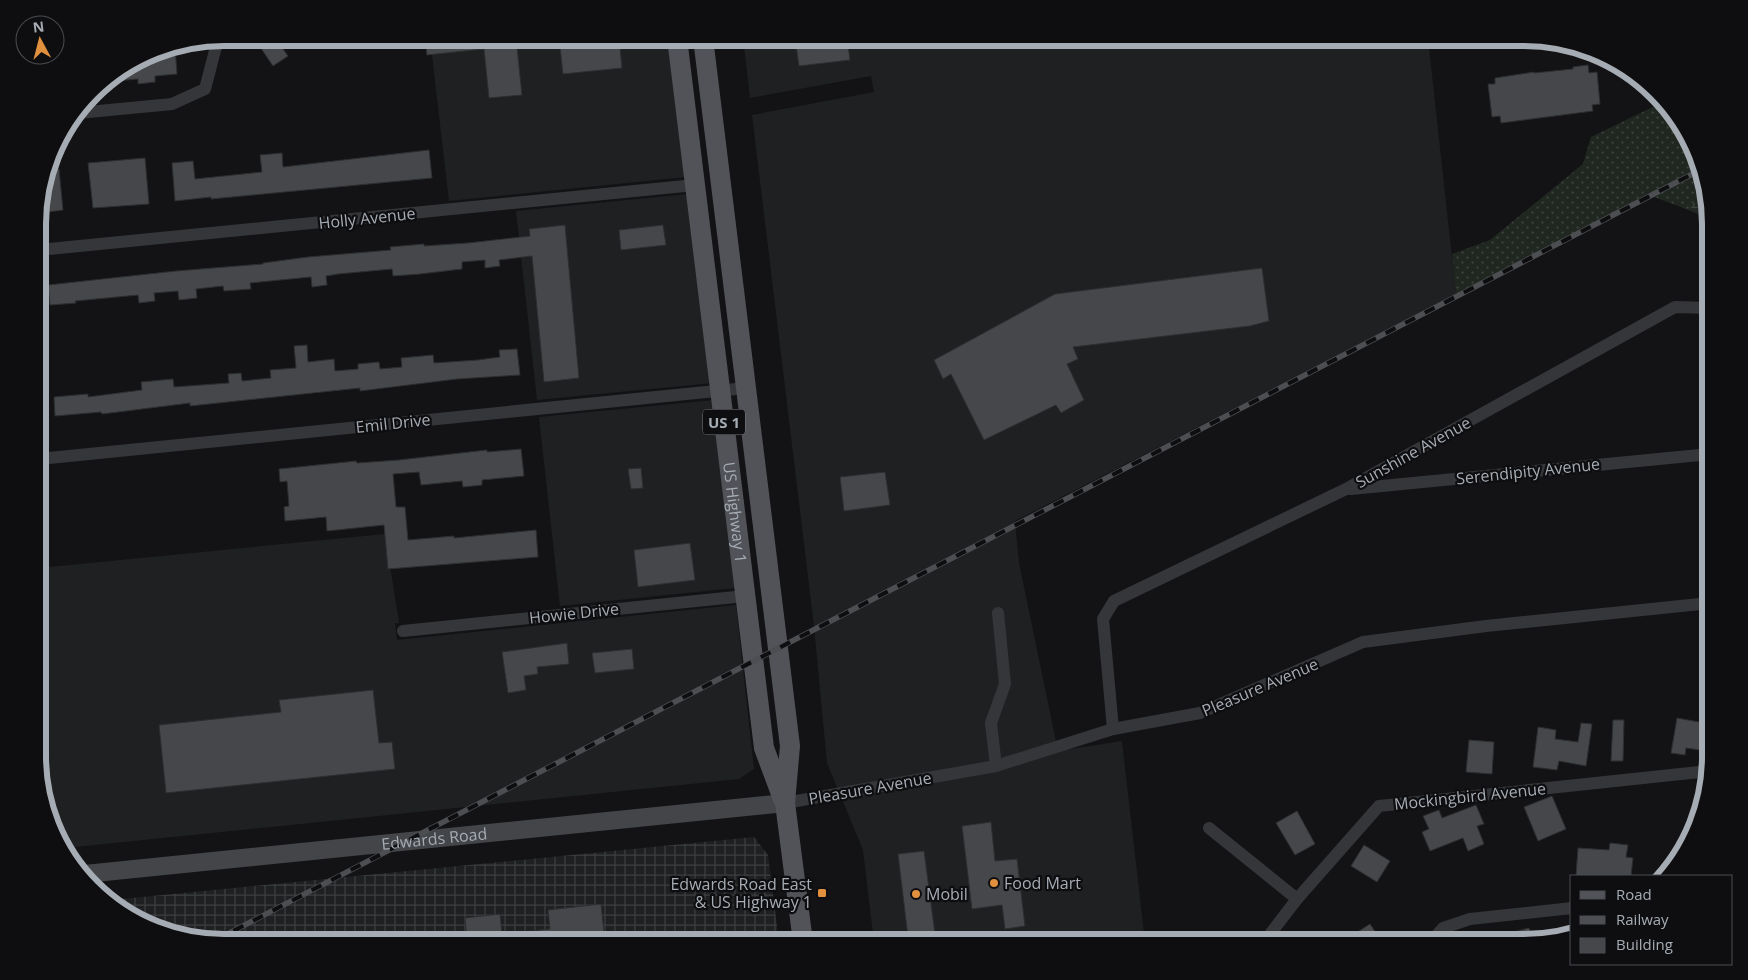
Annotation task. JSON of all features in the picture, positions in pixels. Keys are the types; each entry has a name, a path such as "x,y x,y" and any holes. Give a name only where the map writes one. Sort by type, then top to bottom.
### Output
{"main road":[{"name":"US Highway 1","path":"678,46 764,748 785,803"},
{"name":"US Highway 1","path":"704,46 790,746 785,803 801,934"},
{"name":"Edwards Road","path":"90,873 785,803"}],"street":[{"path":"85,113 172,104 205,89 216,47"},
{"name":"Holly Avenue","path":"46,249 695,185"},
{"name":"Sunshine Avenue","path":"1113,729 1104,619 1114,601 1346,489 1675,307 1701,308"},
{"name":"Emil Drive","path":"46,458 746,388"},
{"name":"Serendipity Avenue","path":"1346,489 1701,455"},
{"name":"Howie Drive","path":"403,631 745,596"},
{"name":"Pleasure Avenue","path":"785,803 996,766 1113,729 1200,714 1363,642 1486,626 1702,604"},
{"path":"996,766 991,723 1004,684 998,613"},
{"name":"Mockingbird Avenue","path":"1270,934 1297,899 1379,806 1701,772"},
{"path":"1209,828 1297,899"},
{"path":"1438,934 1443,928 1470,919 1570,908"}],"shaded area":[{"path":"431,46 670,46 686,177 449,201"},
{"path":"744,46 1429,46 1456,294 1015,521 1019,563 1058,751 1122,741 1144,934 873,934 863,850 827,763 814,626 752,115 874,92 871,76 750,98"},
{"path":"688,194 712,383 537,400 516,211"},
{"path":"714,400 735,588 560,606 539,417"},
{"path":"385,534 399,623 395,623 397,640 736,605 754,769 739,779 71,847 52,802 47,768 46,567"},
{"path":"754,837 768,855 778,934 224,934 178,928 145,915 119,899"}],"green space":[{"path":"1656,105 1672,125 1683,145 1696,178 1700,200 1691,204 1691,211 1649,195 1456,294 1452,254 1490,240 1583,164 1591,137"},
{"path":"1700,200 1701,215 1691,211 1691,204"}],"building":[{"path":"259,46 288,46 283,49 288,56 273,66"},
{"path":"426,46 517,46 522,95 489,98 484,49 427,55"},
{"path":"560,46 620,46 622,68 563,74"},
{"path":"796,46 848,46 850,60 799,66"},
{"path":"175,53 177,74 155,76 155,82 138,84 138,79 119,81 145,65"},
{"path":"1588,65 1589,73 1597,72 1600,104 1592,105 1593,111 1501,123 1500,116 1492,117 1488,84 1495,84 1495,78 1573,69 1573,67"},
{"path":"429,150 432,178 175,201 172,163 193,161 195,179 262,172 260,155 282,153 283,167"},
{"path":"145,158 149,204 93,208 88,163"},
{"path":"55,169 59,169 63,210 47,212 52,178"},
{"path":"565,225 579,378 544,382 532,256 499,260 500,266 485,268 485,260 462,262 462,269 420,274 393,276 392,269 338,274 326,276 327,285 312,287 311,277 250,283 251,289 224,291 223,286 196,289 197,298 179,300 178,291 154,293 155,301 139,303 138,295 50,305 48,285 391,250 390,247 468,243 530,236 529,229"},
{"path":"663,225 666,245 621,250 619,230"},
{"path":"1262,268 1269,321 1250,326 1073,347 1078,359 1067,364 1084,400 1061,413 1056,405 984,440 951,374 943,379 934,360 1055,294"},
{"path":"307,345 308,362 334,359 335,371 358,369 358,364 379,362 380,369 402,367 401,358 433,355 434,363 478,360 500,357 499,350 517,349 520,375 457,379 360,391 360,388 190,406 190,403 102,414 101,412 55,416 54,397 88,394 88,397 142,390 141,382 173,379 174,387 229,383 228,374 241,373 242,381 271,378 270,370 296,368 294,346"},
{"path":"521,449 524,476 482,480 482,485 463,487 462,481 421,485 419,472 393,474 396,507 405,507 408,540 454,536 454,538 536,530 538,557 388,569 384,525 327,531 326,517 285,521 284,507 289,506 287,481 280,482 279,469 356,461 357,463 399,460 487,450 487,452"},
{"path":"641,468 643,488 631,489 628,469"},
{"path":"885,472 890,505 844,511 840,477"},
{"path":"690,543 695,580 638,587 634,550"},
{"path":"567,643 569,664 537,667 538,674 524,676 526,690 508,693 502,652"},
{"path":"632,649 634,669 595,673 592,653"},
{"path":"373,690 379,743 392,742 395,769 166,793 159,725 281,712 279,700"},
{"path":"1677,718 1702,723 1702,750 1686,748 1685,755 1671,753"},
{"path":"1613,720 1624,720 1623,761 1611,761"},
{"path":"1581,723 1592,724 1586,766 1559,761 1557,770 1533,767 1538,727 1556,730 1555,739 1578,742"},
{"path":"1469,740 1494,742 1492,774 1466,772"},
{"path":"1552,796 1566,829 1538,841 1524,807"},
{"path":"1476,805 1484,824 1477,826 1484,844 1468,851 1463,838 1430,851 1422,832 1429,829 1423,816 1439,810 1442,818"},
{"path":"1297,811 1315,844 1295,855 1276,823"},
{"name":"Food Mart","path":"991,822 995,861 1017,859 1025,926 1005,929 1002,905 972,909 962,826"},
{"path":"1610,843 1628,845 1626,857 1633,858 1631,875 1576,875 1578,848 1609,850"},
{"path":"1364,845 1390,861 1377,882 1351,866"},
{"name":"Mobil","path":"924,851 935,934 908,934 898,854"},
{"path":"601,904 604,934 502,934 550,929 548,910"},
{"path":"500,914 502,934 466,934 465,918"},
{"path":"1370,924 1377,934 1354,934"},
{"path":"1529,928 1531,933 1524,934 1506,934"}],"railway":[{"path":"227,934 1694,173"}],"place":[{"name":"Food Mart","path":"994,883"},
{"name":"Edwards Road East & US Highway 1","path":"822,893"},
{"name":"Mobil","path":"916,894"}]}
